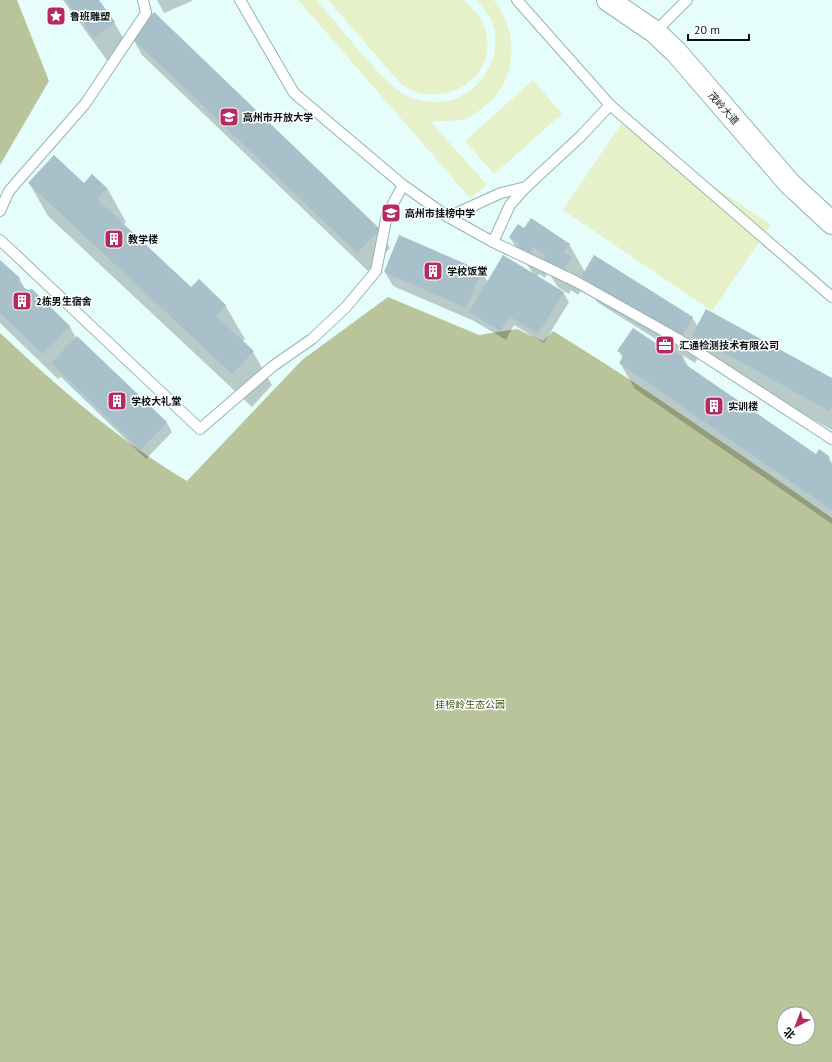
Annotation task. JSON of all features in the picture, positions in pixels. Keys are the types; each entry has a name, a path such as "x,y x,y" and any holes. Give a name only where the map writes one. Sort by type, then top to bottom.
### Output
{"street":[{"name":"茂岭大道","path":"608,0 655,32 676,52 790,184 832,223"}],"lane":[{"path":"0,211 9,191 85,104 146,13 143,0"},
{"path":"240,0 294,93 403,185 448,217 493,242 575,281 678,339 832,440"},
{"path":"517,0 610,105 832,297"},
{"path":"655,32 687,0"},
{"path":"493,242 510,205 526,186 581,136 610,105"},
{"path":"0,240 200,429 273,366 312,339 351,301 376,271 387,215 403,185"},
{"path":"448,217 501,193 526,186"}],"green space":[{"path":"0,0 17,0 49,81 0,165"},
{"path":"298,0 317,0 376,70 402,93 417,100 434,102 452,100 467,93 484,76 494,54 496,42 495,30 490,17 476,0 494,0 502,13 508,28 511,43 511,58 508,73 502,86 493,99 470,117 459,120 431,122 487,185 470,198"},
{"path":"328,0 464,0 482,21 487,36 487,50 484,63 477,74 468,83 456,90 442,94 424,94 414,91 402,85"},
{"path":"533,80 562,114 494,174 465,141"},
{"path":"621,124 771,225 712,311 563,210"},
{"name":"挂榜岭生态公园","path":"388,297 479,335 517,329 543,341 553,331 659,399 832,518 832,1062 0,1062 0,333 67,393 113,431 137,449 187,481 302,360"}],"building":[{"path":"66,0 99,0 115,22 94,38"},
{"path":"154,12 380,229 357,253 131,37"},
{"name":"教学楼","path":"54,155 84,183 92,174 107,188 97,199 191,287 199,279 226,305 216,316 254,351 232,374 28,183"},
{"path":"531,218 570,244 564,252 572,257 563,270 556,265 554,269 542,261 546,255 533,247 530,253 524,249 523,251 517,247 519,244 509,237 518,224 524,228"},
{"name":"学校饭堂","path":"399,235 482,271 466,308 384,272"},
{"path":"503,255 564,292 538,334 509,316 500,331 469,312"},
{"path":"594,255 693,317 680,338 581,277"},
{"name":"2栋男生宿舍","path":"0,260 20,278 19,282 23,287 28,290 32,289 70,326 43,354 0,313"},
{"path":"706,309 832,378 832,405 829,411 692,335"},
{"name":"实训楼","path":"633,328 672,354 674,351 684,358 682,362 816,454 819,449 830,457 827,460 832,464 832,510 619,363 624,355 617,351"},
{"name":"学校大礼堂","path":"77,336 167,422 141,450 51,363"}],"place":[{"name":"鲁班雕塑","path":"56,16"},
{"name":"高州市开放大学","path":"229,117"},
{"name":"高州市挂榜中学","path":"391,213"},
{"name":"教学楼","path":"114,239"},
{"name":"学校饭堂","path":"433,271"},
{"name":"2栋男生宿舍","path":"22,301"},
{"name":"汇通检测技术有限公司","path":"665,345"},
{"name":"学校大礼堂","path":"117,401"},
{"name":"实训楼","path":"714,406"}]}
